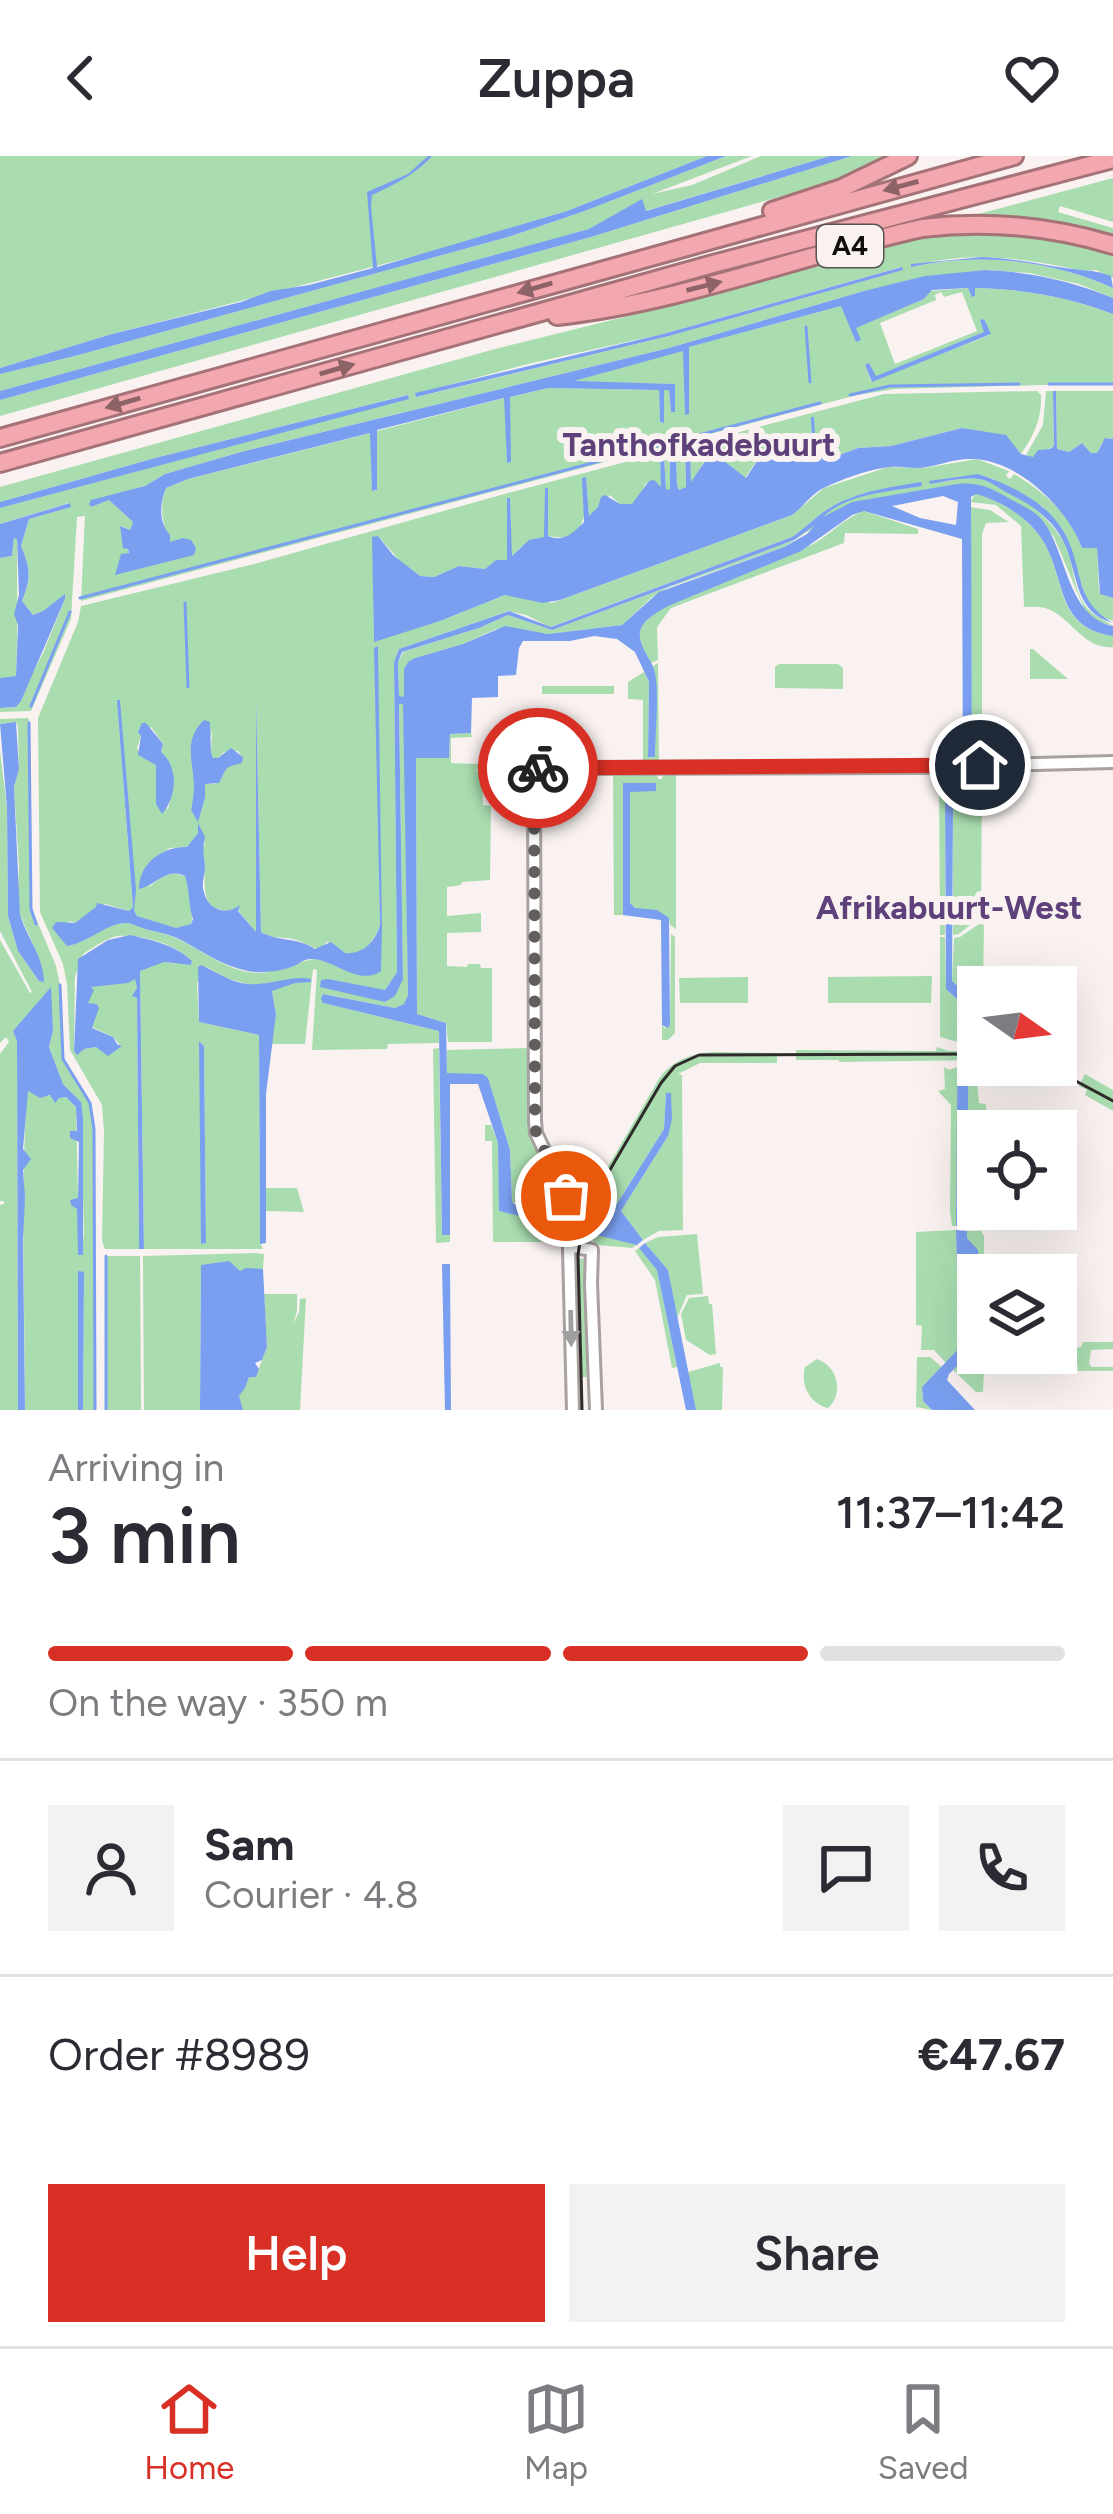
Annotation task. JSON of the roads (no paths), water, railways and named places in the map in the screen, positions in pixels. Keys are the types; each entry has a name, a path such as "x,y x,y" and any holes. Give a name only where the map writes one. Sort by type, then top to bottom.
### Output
{"highway":[{"name":"A4","path":"647,256 842,188 908,156"},
{"name":"A4","path":"0,438 1014,156"},
{"name":"A4","path":"0,463 505,321 1113,159"},
{"name":"A4","path":"505,321 590,312 922,228 1025,226 1113,245"}],"street":[{"path":"573,1410 566,1196 536,1133 535,1121 534,768 1113,762"},
{"path":"569,1246 592,1250 596,1410"}],"water":[{"path":"432,156 412,174 372,195 377,267 567,211 707,156 726,156 508,237 0,374 0,368 112,334 373,268 367,192 408,174"},
{"path":"830,156 852,156 591,237 0,400 0,391 589,229 642,199 646,211"},
{"path":"982,257 1008,259 1100,273 1111,276 1113,288 1065,271 1014,261 963,260 911,267 911,264"},
{"path":"902,267 669,336 416,397 415,393 663,334"},
{"path":"986,270 1035,275 1097,292 1113,298 1113,314 1028,292 975,288 972,297 968,288 932,290 924,299 856,328 861,340 856,342 841,306 689,347 689,414 685,415 683,351 574,381 675,384 675,412 671,412 669,390 664,390 664,423 660,422 659,390 548,388 510,397 511,462 507,463 504,398 377,430 377,490 372,491 370,433 188,479 166,488 161,512 170,542 191,540 194,555 115,575 121,554 129,553 123,548 120,526 130,530 133,522 109,500 89,504 145,486 165,474 241,452 669,348 925,276"},
{"path":"984,319 991,334 872,382 865,365 869,363 876,376 984,332 980,320"},
{"path":"1053,391 1057,449 1069,452 1082,443 1097,453 1105,438 1113,439 1113,598 1100,594 1097,548 1082,548 1065,517 1039,489 990,461 966,459 864,473 820,490 792,515 560,600 543,603 505,595 374,642 372,537 378,536 420,576 434,577 459,566 485,569 496,560 507,560 507,498 512,556 529,540 544,537 545,488 548,536 564,537 584,522 582,478 586,477 589,516 605,495 620,504 632,504 649,481 661,487 660,457 664,456 666,489 670,490 670,453 676,451 679,490 686,487 685,449 690,448 691,482 710,454 746,478 768,444 800,458 813,457 811,417 821,454 891,446 962,428 1006,435 1021,454 1033,457 1038,450 1054,446"},
{"path":"408,395 409,399 0,508 0,502 155,458"},
{"path":"978,474 1015,489 1049,513 1065,534 1091,604 1113,623 1101,618 1085,603 1066,547 1041,513 985,481 929,481"},
{"path":"921,482 922,486 857,498 823,517 852,502 957,484 991,489 1027,508 1051,533 1086,610 1113,626 1113,636 1080,622 1033,528 1002,505 976,494 971,497 972,771 969,798 953,809 952,981 957,985 957,999 946,989 945,802 961,791 963,772 962,539 864,511 801,551 651,617 640,632 657,688 655,757 648,757 649,682 635,652 617,639 594,636 523,641 516,675 498,676 498,697 472,698 471,733 450,734 449,758 416,758 417,1014 446,1023 447,1073 488,1078 510,1150 514,1204 603,1226 664,1129 666,1093 671,1093 672,1119 668,1136 621,1211 643,1240 637,1245 499,1211 498,1143 478,1084 450,1084 450,1235 442,1235 439,1031 321,999 323,994 395,1008 408,995 403,704 399,704 403,979 395,996 385,1002 320,987 321,980 328,979 385,990 397,972 394,662 399,649 509,611 551,627 792,537 828,509 876,490","holes":["943,496 958,502 956,525 892,506","815,525 807,534 784,547 659,592 622,625 548,634 505,626 415,658 404,669 404,697 399,696 402,652 508,615 552,630 794,540"]},
{"path":"70,503 71,507 29,519 21,546 29,574 22,601 33,615 65,594 65,599 21,701 16,707 0,708 0,678 16,676 18,625 14,614 19,595 17,539 12,556 0,558 0,524"},
{"path":"378,646 381,971 364,976 311,959 278,971 248,971 172,936 127,923 67,946 52,928 56,922 75,923 97,903 129,911 133,907 117,700 137,916 176,928 191,924 185,876 167,875 139,889 148,864 161,853 187,847 198,833 198,823 205,837 203,885 208,901 222,910 240,905 238,911 256,932 256,696 261,932 315,949 331,942 345,953 368,946 380,924 374,648"},
{"path":"204,720 210,722 213,758 231,748 243,757 242,763 226,769 219,783 205,784 198,822 191,810 191,744"},
{"path":"16,722 20,915 44,982 18,951 8,916 0,724"},
{"path":"142,723 163,744 161,752 173,774 171,799 162,814 156,804 156,765 138,755"},
{"path":"623,783 656,783 656,791 630,792 630,903 669,918 668,1028 662,1025 661,920 623,915"},
{"path":"130,935 171,947 192,961 191,965 164,962 140,971 144,1249 139,1249 135,979 91,987 88,1003 99,1008 92,1028 122,1046 108,1056 96,1047 77,1055 74,1051 78,959 108,940"},
{"path":"201,965 242,983 311,979 272,991 276,1014 266,1094 266,1243 260,1244 259,1035 199,1022"},
{"path":"51,987 49,1047 63,1084 81,1102 83,1118 83,1255 78,1255 77,1209 70,1200 78,1198 79,1142 70,1138 70,1131 77,1131 76,1107 66,1097 55,1103 50,1095 40,1098 28,1091 23,1149 31,1159 23,1170 25,1410 18,1410 17,1041 13,1031"},
{"path":"199,1041 204,1046 206,1243 201,1244"},
{"path":"957,1086 968,1086 968,1110 957,1110"},
{"path":"956,1230 967,1231 978,1254 957,1254 957,1272"},
{"path":"645,1243 668,1270 696,1410 686,1410 657,1270 639,1248"},
{"path":"229,1261 240,1271 263,1269 267,1347 262,1360 255,1363 256,1377 249,1377 239,1396 243,1410 200,1410 201,1265"},
{"path":"442,1264 450,1264 451,1410 445,1410"},
{"path":"78,1271 84,1272 83,1410 78,1410"},
{"path":"957,1350 957,1366 947,1380 975,1410 932,1410 923,1401 922,1387"}],"waterway":[{"path":"806,327 810,382"},
{"path":"850,395 890,386 1019,384"},
{"path":"1049,384 1113,384"},
{"path":"80,598 820,403"},
{"path":"185,603 188,687"},
{"path":"31,706 70,612"},
{"path":"29,723 31,909 36,924"},
{"path":"60,985 63,1059 90,1103 94,1129 95,1410"},
{"path":"106,1256 106,1410"}],"tram line":[{"path":"582,1410 578,1255 583,1221 675,1066 699,1055 957,1054"},
{"path":"1077,1082 1113,1101"}],"district":[{"name":"Tanthofkadebuurt","path":"699,444"},
{"name":"Afrikabuurt-West","path":"949,907"}]}
